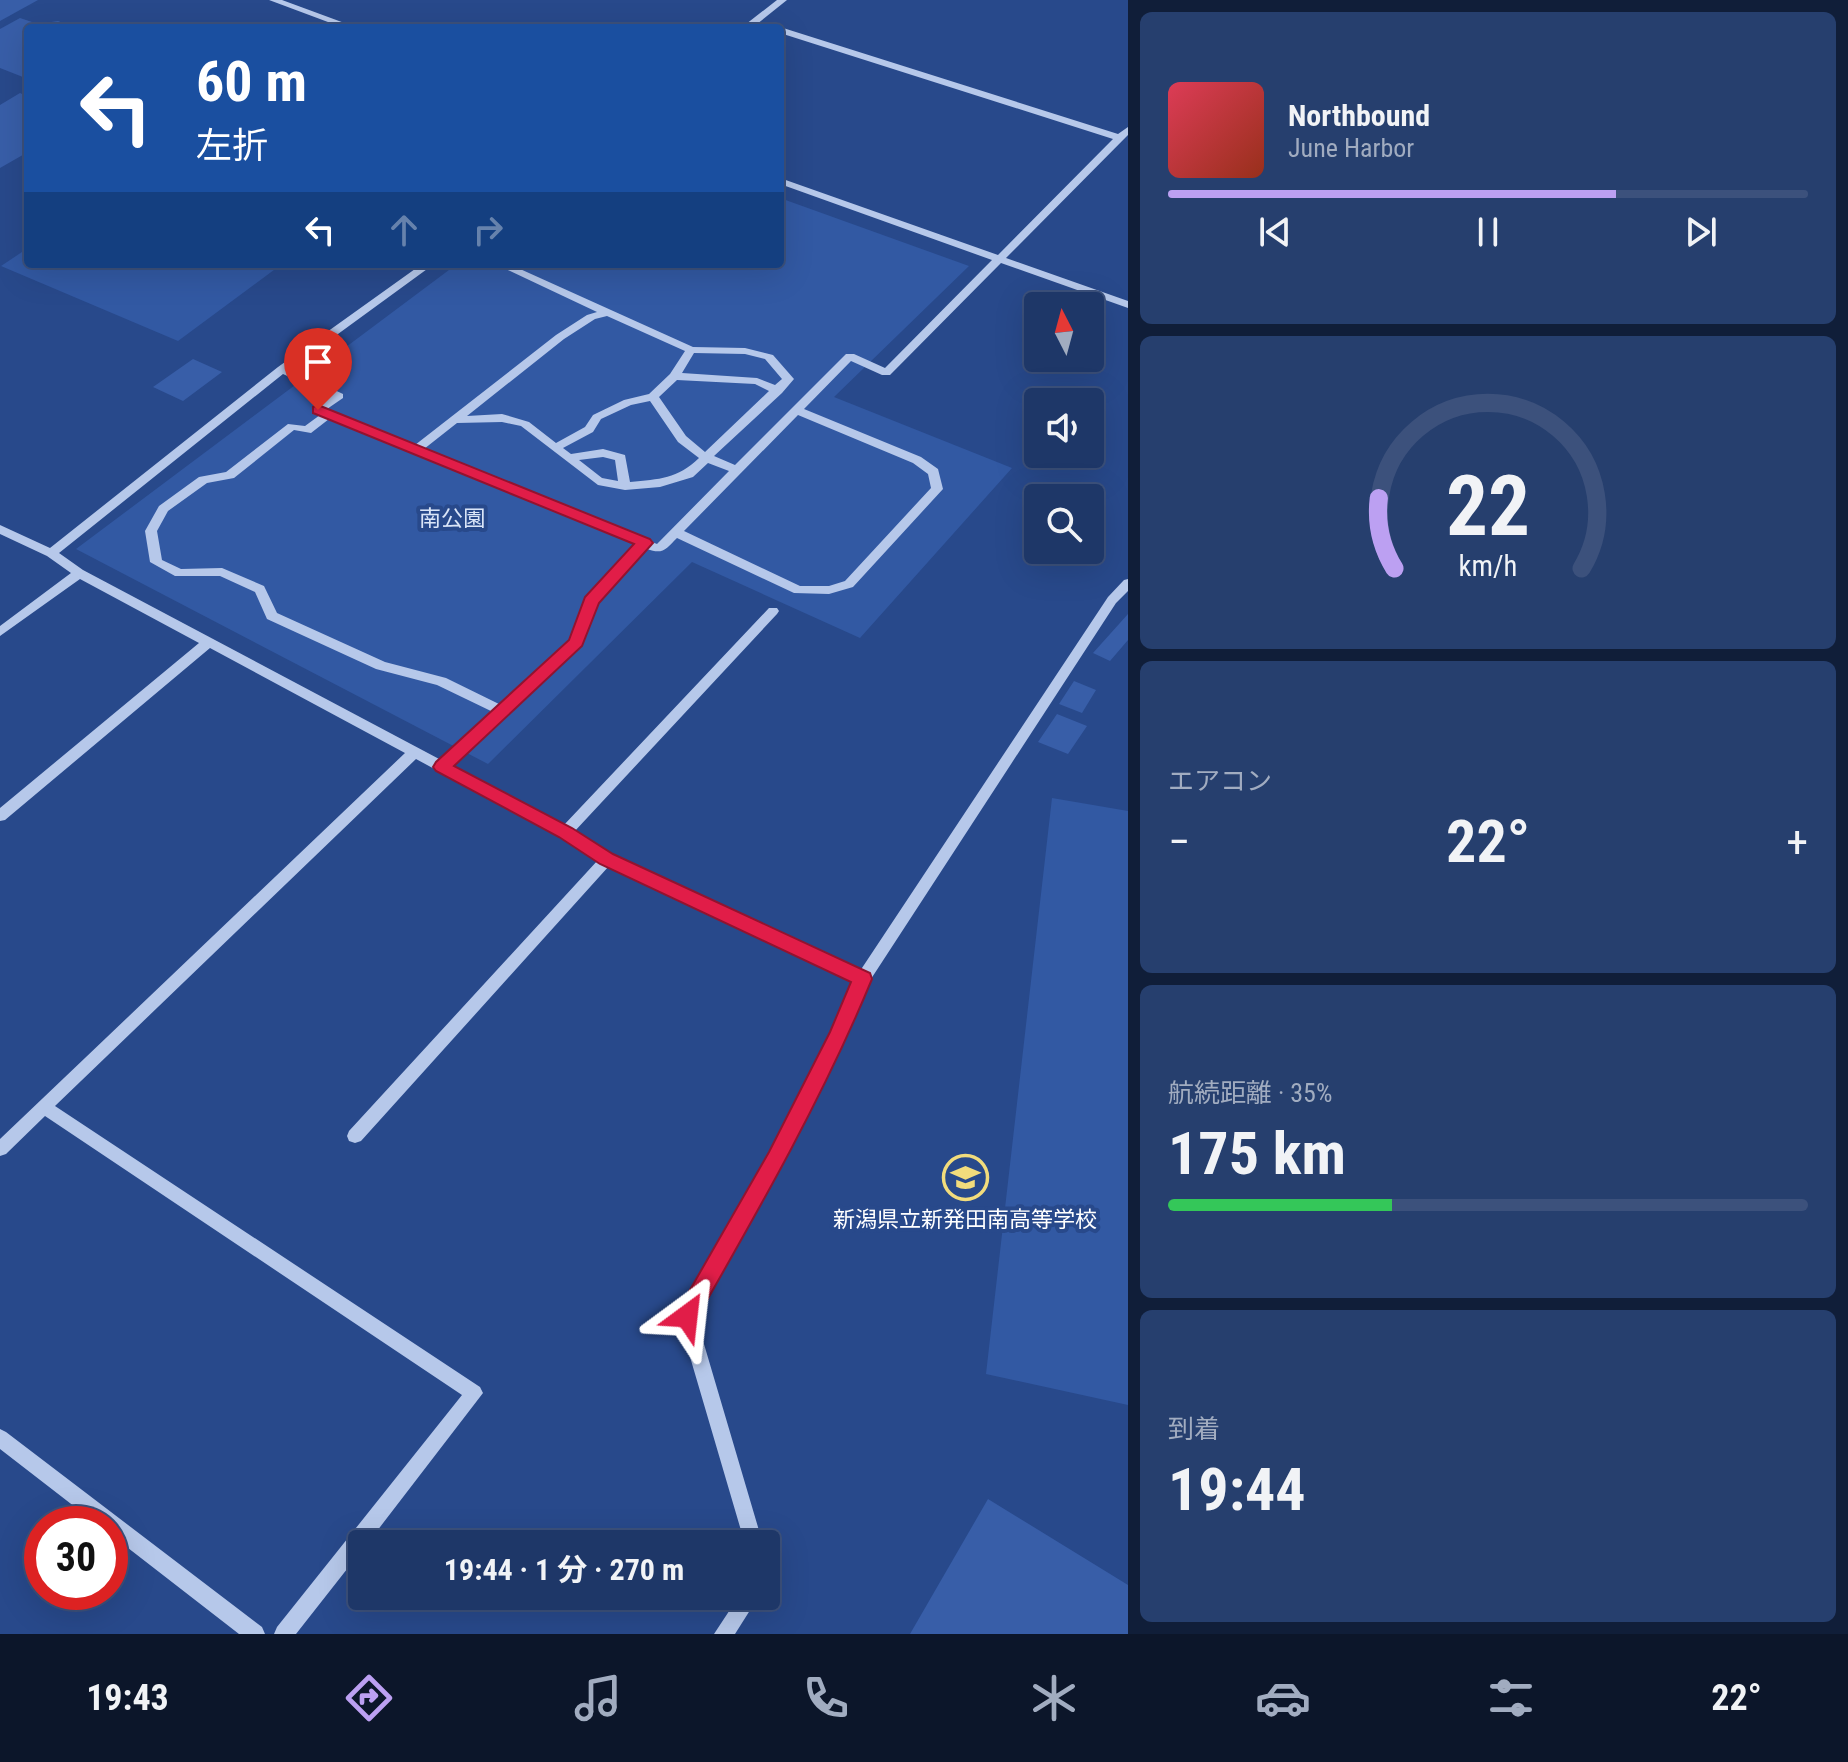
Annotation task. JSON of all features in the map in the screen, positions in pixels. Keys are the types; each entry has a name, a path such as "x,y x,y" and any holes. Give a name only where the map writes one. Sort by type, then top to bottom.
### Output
{"street":[{"path":"273,0 290,2 343,24"},
{"path":"755,24 783,0"},
{"path":"282,369 339,396 318,410 659,549 850,356 886,373 1124,134 784,31"},
{"path":"784,182 1128,305"},
{"path":"51,553 282,369 423,268"},
{"path":"453,420 502,418 525,424 598,481 625,486 660,483 689,474 708,459 788,379 769,357 745,351 691,350 509,268"},
{"path":"416,450 560,337 591,317 609,312"},
{"path":"557,447 589,429 597,417 628,402 653,397 674,376 691,350"},
{"path":"674,376 757,381 778,391"},
{"path":"653,397 666,410 681,439 708,459 737,470"},
{"path":"676,532 798,590 829,590 849,584 937,489 934,472 917,460 797,410"},
{"path":"328,414 307,430 292,426 230,475 203,480 163,509 151,531 156,562 179,573 222,572 260,589 272,616 381,666 441,681 502,711"},
{"path":"570,458 603,453 621,458 625,486"},
{"path":"0,529 51,553 79,573 565,833 607,859 863,979"},
{"path":"442,767 576,642 591,601 645,543"},
{"path":"0,632 79,573"},
{"path":"750,1530 687,1316 777,1158 863,979 1112,600 1128,583"},
{"path":"565,833 773,611"},
{"path":"0,816 209,642"},
{"path":"0,1149 414,753"},
{"path":"355,1136 607,859"},
{"path":"44,1107 474,1393 284,1634"},
{"path":"0,1438 255,1634"},
{"path":"724,1634 740,1610"}],"green space":[{"name":"南公園","path":"784,199 969,266 834,397 1012,468 860,638 692,562 488,764 76,549 452,268 784,268"},
{"path":"24,251 24,268 277,268 178,341 1,266"},
{"path":"1052,798 1128,811 1128,1405 986,1374"}],"building":[{"path":"0,0 38,0 0,21"},
{"path":"20,18 38,24 24,24 24,77 0,68 0,29"},
{"path":"58,21 66,24 38,24"},
{"path":"20,93 24,95 24,154 0,168 0,105"},
{"path":"193,359 222,372 183,401 153,387"},
{"path":"1128,614 1128,640 1110,661 1093,653"},
{"path":"1074,681 1096,690 1082,713 1059,704"},
{"path":"1057,714 1087,726 1068,754 1038,742"},
{"path":"988,1499 1128,1585 1128,1634 910,1634"}],"place":[{"name":"新潟県立新発田南高等学校","path":"965,1178"}],"route":[{"path":"318,410 645,543 591,601 576,642 442,767 607,859 863,979 777,1158 687,1316"}]}
